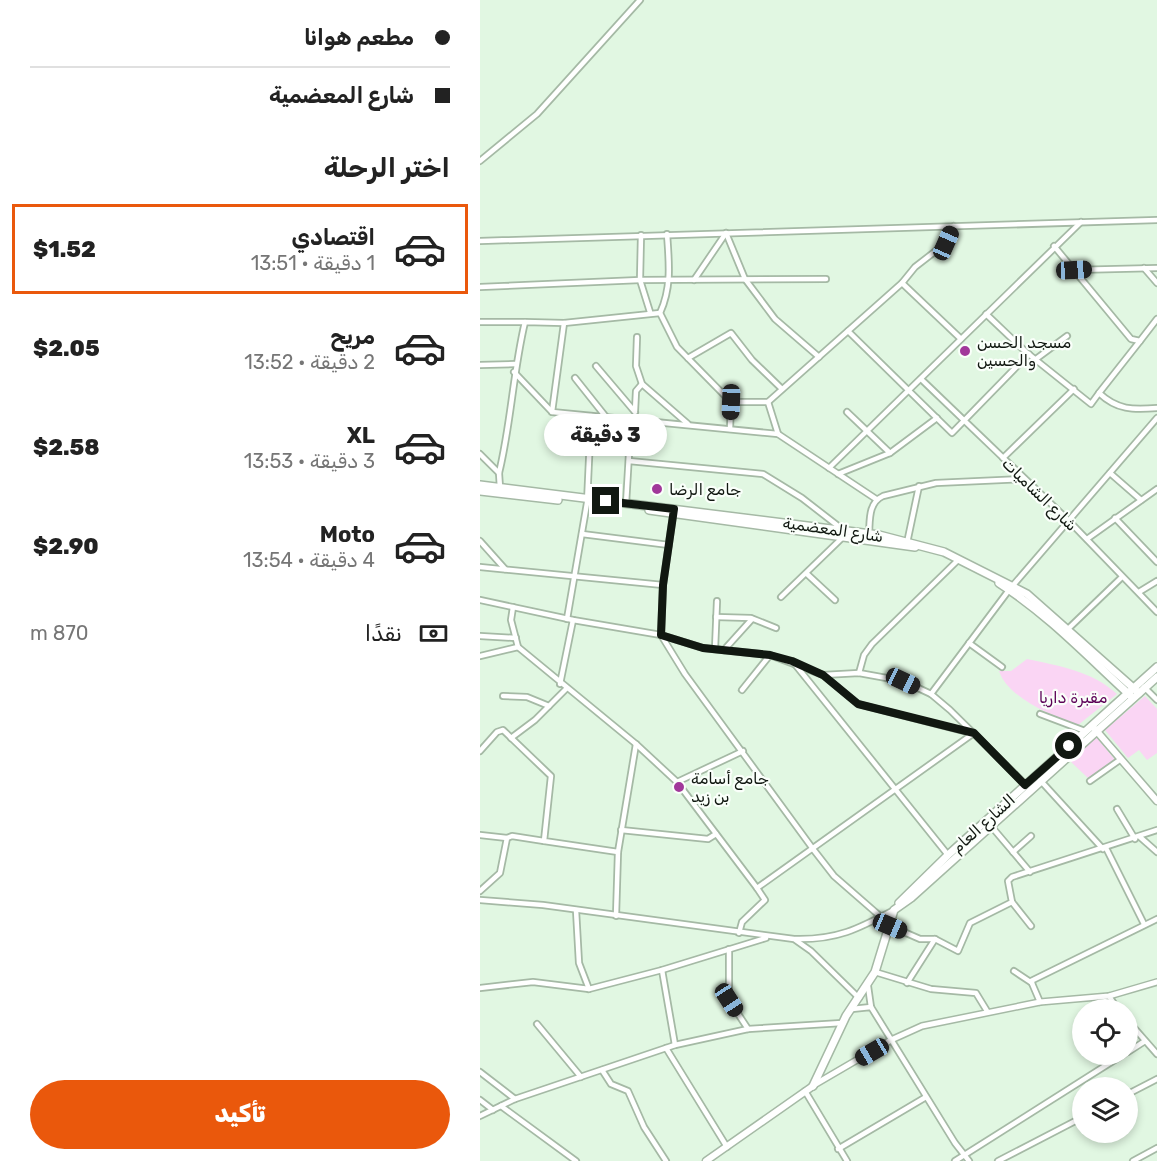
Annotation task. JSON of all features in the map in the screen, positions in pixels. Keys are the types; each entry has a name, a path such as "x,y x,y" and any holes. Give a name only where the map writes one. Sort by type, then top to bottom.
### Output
{"main road":[{"name":"شارع المعضمية","path":"480,485 630,507 868,537 907,543 958,558 1010,588 1061,629 1133,693"},
{"name":"شارع المعضمية","path":"480,491 626,504 673,512"},
{"name":"شارع المعضمية","path":"907,543 943,554 1010,588 1028,594 1069,628 1133,693"},
{"name":"الشارع العام","path":"894,910 907,894 1094,727 1143,685 1154,679 1157,667"},
{"name":"الشارع العام","path":"1038,778 1085,731 1094,727"},
{"path":"1094,727 1157,801"},
{"path":"950,857 991,826 1028,787"},
{"path":"710,1160 813,1086 842,1023 875,972 894,910"}],"street":[{"path":"480,161 537,114 640,0"},
{"path":"480,241 1157,220"},
{"path":"829,468 1081,222"},
{"path":"660,313 677,347 731,402 768,402 902,282 915,267 946,243 954,226"},
{"path":"726,233 745,279 776,319 819,357"},
{"path":"694,280 726,233"},
{"path":"660,313 666,300 669,280 667,234"},
{"path":"640,235 640,280 650,312"},
{"path":"1054,246 1131,339 1140,341"},
{"path":"1144,268 1157,283"},
{"path":"1074,270 1157,268"},
{"path":"480,287 640,280 826,279"},
{"path":"902,282 961,339"},
{"path":"480,322 564,323 650,312 660,313"},
{"path":"986,314 1029,354 1091,404 1157,319"},
{"path":"500,488 499,473 506,443 515,364 525,322"},
{"path":"552,412 564,323"},
{"path":"848,330 952,433 1029,354"},
{"path":"688,358 731,333 752,360 782,389"},
{"path":"1036,359 1067,336"},
{"path":"637,337 636,366 642,384 689,425"},
{"path":"480,365 515,364"},
{"path":"596,366 635,412"},
{"path":"514,372 552,412 778,434 876,500"},
{"path":"575,378 606,417"},
{"name":"شارع الشاميات","path":"921,379 1069,521 1157,612"},
{"path":"626,504 636,391 642,384"},
{"path":"1003,458 1074,389"},
{"path":"1099,393 1111,404 1122,409 1157,408"},
{"path":"730,429 731,402"},
{"path":"768,402 778,434"},
{"path":"847,412 890,453"},
{"path":"560,684 574,576 587,501 591,416"},
{"path":"837,474 890,453 937,417"},
{"path":"931,694 1010,588 1156,422"},
{"path":"480,454 499,473"},
{"path":"629,461 763,474 802,498 844,534 807,574 781,597"},
{"path":"1110,473 1142,500"},
{"path":"868,537 872,507 876,500 919,486 954,481 1025,479"},
{"path":"907,543 919,486"},
{"path":"1087,539 1157,489"},
{"path":"673,512 663,585 661,635 685,674 834,876 881,917"},
{"path":"1115,518 1157,562"},
{"path":"582,534 669,544"},
{"path":"480,541 506,569"},
{"path":"859,673 864,655 872,644 957,561"},
{"path":"480,567 663,585"},
{"path":"807,574 834,600"},
{"path":"1069,628 1122,578"},
{"path":"1139,592 1157,581"},
{"path":"480,600 570,620 661,635 715,649 770,655 792,661 823,675 858,704 974,733"},
{"path":"715,649 717,601"},
{"path":"513,607 512,620 518,647 566,689 636,744 677,782 765,900 741,922 739,933"},
{"path":"716,616 753,619 776,628"},
{"path":"724,650 753,619"},
{"path":"480,636 516,638"},
{"path":"969,643 1002,668"},
{"path":"480,656 518,647"},
{"path":"742,690 770,655"},
{"path":"792,661 950,857"},
{"path":"823,675 859,673 903,681 931,694 1028,787"},
{"path":"1143,685 1157,700"},
{"path":"511,738 566,689"},
{"path":"1152,695 1157,690"},
{"path":"503,696 527,697 549,706"},
{"path":"1041,714 1085,731"},
{"path":"480,751 499,730 511,738 551,776 544,841"},
{"path":"756,888 974,733"},
{"path":"616,916 618,852 636,744"},
{"path":"677,782 743,751"},
{"path":"1090,781 1121,759"},
{"path":"1038,778 1104,848 1144,924"},
{"path":"1117,809 1138,838 1157,852"},
{"path":"991,826 1030,872"},
{"path":"621,830 708,839 716,834"},
{"path":"1030,926 1012,902 1008,881 1012,877 1157,830"},
{"path":"480,835 507,838 512,836 618,852"},
{"path":"1013,852 1031,836"},
{"path":"480,891 500,873 507,838"},
{"path":"480,900 698,924 769,937 823,940 848,934 894,910"},
{"path":"890,926 920,939 935,939 957,951 970,923 1012,902"},
{"path":"576,910 579,963 589,988"},
{"path":"1032,983 1157,919"},
{"path":"480,988 533,982 589,988 662,970 769,937"},
{"path":"794,939 849,985 859,998"},
{"path":"907,983 935,939"},
{"path":"729,949 729,1000 748,1029"},
{"path":"662,970 675,1045"},
{"path":"1014,971 1032,983 1040,1002"},
{"path":"875,972 931,989 976,993 987,1011"},
{"path":"813,1086 891,1040 922,1026 1040,1002 1109,996 1157,982"},
{"path":"868,986 872,1007 891,1040 955,1143 968,1159"},
{"path":"850,1010 872,1007"},
{"path":"480,1116 515,1100 675,1045 748,1029 842,1023"},
{"path":"537,1024 581,1077"},
{"path":"1138,1032 1157,1054"},
{"path":"1138,1046 1146,1041"},
{"path":"666,1048 726,1147"},
{"path":"955,1161 968,1159 1108,1065"},
{"path":"602,1070 611,1084 628,1090 644,1127 666,1161"},
{"path":"480,1072 515,1100"},
{"path":"1138,1089 1157,1080"},
{"path":"805,1091 847,1161"},
{"path":"838,1149 926,1096"},
{"path":"480,1100 493,1110"},
{"path":"501,1106 576,1161"},
{"path":"998,1161 1072,1124"},
{"path":"1133,1161 1157,1148"}],"green space":[{"name":"مقبرة داريا","path":"1027,659 1086,675 1117,694 1078,725 1032,705 1011,690 1004,681 999,671 1011,671"},
{"path":"1145,696 1157,709 1157,753 1147,760 1139,750 1128,758 1105,730"},
{"path":"1096,737 1116,761 1088,778 1070,761"}],"place":[{"name":"مسجد الحسن والحسين","path":"965,351"},
{"name":"جامع الرضا","path":"657,489"},
{"name":"جامع أسامة بن زيد","path":"679,787"}],"route":[{"path":"606,501 674,509 663,585 661,635 703,648 770,655 792,661 823,675 858,704 974,733 1025,785 1069,746"}]}
